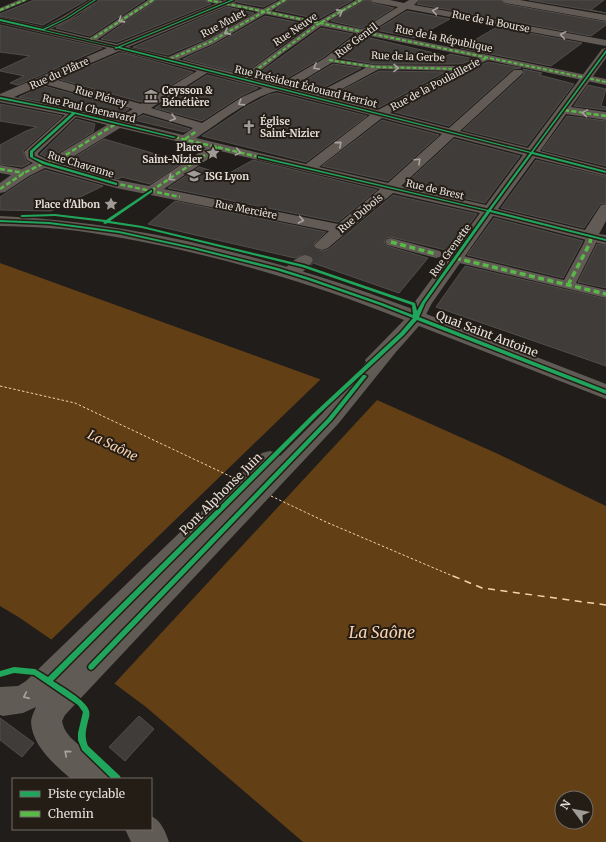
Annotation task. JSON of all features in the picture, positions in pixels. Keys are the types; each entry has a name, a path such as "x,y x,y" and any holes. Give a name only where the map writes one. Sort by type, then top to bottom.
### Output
{"main road":[{"name":"Quai Saint Antoine","path":"0,221 49,223 119,232 290,273 375,302 606,392"},
{"path":"0,701 3,702 23,699 82,662 330,419 387,350 416,318"},
{"path":"82,662 50,711 46,722 50,735 57,744 95,778"},
{"path":"143,830 152,842"}],"street":[{"path":"0,10 25,0"},
{"path":"44,29 61,22 95,0"},
{"path":"89,41 153,0"},
{"name":"Rue de la République","path":"208,0 229,2 264,12 486,58 521,69 606,82"},
{"name":"Rue Mulet","path":"169,60 210,42 285,0"},
{"name":"Rue Neuve","path":"244,79 280,50 320,23 361,0"},
{"name":"Rue de la Bourse","path":"375,0 410,3 605,48"},
{"path":"505,0 606,18"},
{"name":"Rue du Plâtre","path":"1,98 116,48 229,2"},
{"name":"Rue Gentil","path":"185,139 250,98 269,89 283,86 329,60 364,32 410,3"},
{"name":"Rue Président Édouard Herriot","path":"0,20 44,29 116,48 207,69 606,172"},
{"name":"Rue Grenette","path":"416,318 423,303 463,260 490,211 587,78 605,48"},
{"name":"Rue de la Poulaillerie","path":"309,168 380,114 401,101 486,58"},
{"name":"Rue de la Gerbe","path":"329,60 375,68 462,69"},
{"path":"316,98 375,68"},
{"path":"0,189 24,172 44,163 56,161 207,69"},
{"name":"Rue Dubois","path":"322,245 390,188 449,132 521,69"},
{"name":"Rue Pléney","path":"44,80 203,127"},
{"name":"Rue Paul Chenavard","path":"1,98 74,113 185,139"},
{"path":"564,110 606,116"},
{"name":"Rue Chavanne","path":"74,113 31,152 32,157 44,163 116,184 151,191"},
{"name":"Rue de Brest","path":"185,139 490,211 595,241"},
{"path":"151,191 217,147"},
{"path":"0,168 24,172"},
{"name":"Rue Mercière","path":"151,191 341,229"},
{"path":"568,285 595,241 591,234 606,208"},
{"path":"391,242 436,254"},
{"path":"290,273 305,260"},
{"path":"463,260 606,294"}],"water":[{"name":"La Saône","path":"0,263 377,400 496,453 606,506 606,842 303,842 146,707 20,618 0,606"}],"pier":[{"path":"323,377 379,398 114,684 51,640"}],"building":[{"path":"34,0 87,0 43,25 0,16 0,14"},
{"path":"99,0 145,0 90,36 56,28 80,15"},
{"path":"157,0 204,0 211,4 117,42 101,39"},
{"path":"238,0 277,0 263,7 237,2"},
{"path":"289,0 353,0 319,19 275,10"},
{"path":"365,0 370,0 372,3 394,8 362,28 331,21"},
{"path":"420,0 500,0 505,4 606,22 606,25 591,36 417,4"},
{"path":"529,0 604,0 591,10 606,13"},
{"path":"227,7 254,13 206,39 168,55 133,47"},
{"path":"407,11 450,19 415,38 376,30"},
{"path":"265,16 310,25 243,74 183,59 214,45"},
{"path":"0,25 102,48 18,85 10,83 24,76 0,70 30,56 0,52"},
{"path":"497,27 582,43 551,66 461,48"},
{"path":"321,28 353,34 324,57 280,82 255,76"},
{"path":"366,37 447,56 450,54 474,59 461,64 375,64 340,58"},
{"path":"119,53 124,53 193,72 141,102 58,79"},
{"path":"488,62 521,68 513,69 449,126 394,112 467,72 468,70"},
{"path":"333,64 361,68 315,92 294,87"},
{"path":"523,69 542,73 539,75 574,84 527,146 463,130 523,75"},
{"path":"379,71 445,72 378,108 331,96"},
{"path":"207,75 258,88 241,96 202,121 155,108"},
{"path":"588,85 606,89 601,106 606,107 606,110 574,106"},
{"path":"44,86 129,109 118,116 19,97"},
{"path":"277,93 367,116 306,162 202,136 247,106 268,95"},
{"path":"0,104 62,116 23,151 26,161 30,163 22,167 0,164 0,145 26,131 37,127 0,121"},
{"path":"143,115 190,129 184,132 134,120"},
{"path":"567,116 606,121 606,166 542,150"},
{"path":"76,119 95,124 93,132 51,157 46,157 40,154"},
{"path":"382,120 439,135 388,181 322,166"},
{"path":"104,139 183,162 150,184 122,177 118,179 65,163"},
{"path":"454,139 520,156 485,203 404,185"},
{"path":"253,160 377,190 338,222 168,188 199,167 226,175"},
{"path":"536,160 606,177 606,203 600,204 584,228 501,208"},
{"path":"45,170 103,186 51,211 0,210 0,197 30,177"},
{"path":"393,195 477,214 450,251 391,237 386,238 384,243 387,246 428,258 399,293 313,263 314,259 312,256 305,254 295,258 148,224 175,201 326,232 313,245 316,249 322,251 329,249"},
{"path":"494,218 583,241 563,278 467,255"},
{"path":"597,244 606,246 606,288 578,282"},
{"path":"465,266 606,299 606,366 436,307"},
{"path":"139,716 154,729 125,761 109,747"},
{"path":"0,718 34,743 22,757 0,740"}],"ferry route":[{"path":"0,386 75,403 236,479"},
{"path":"271,496 326,522 455,577"},
{"path":"453,576 482,588 606,605"}],"tunnel":[{"path":"305,260 322,245"}],"marked path":[{"path":"0,10 25,0"},
{"path":"89,41 153,0"},
{"path":"208,0 606,82"},
{"path":"170,59 210,42 285,0"},
{"path":"244,79 317,25 361,0"},
{"path":"329,60 375,67 462,69 486,58"},
{"path":"564,110 606,116"},
{"path":"0,189 24,173 44,163 56,161 117,123"},
{"path":"185,139 197,131"},
{"path":"174,137 259,157"},
{"path":"151,191 217,147"},
{"path":"0,169 24,173"},
{"path":"113,183 180,197"},
{"path":"568,285 590,243 591,237"},
{"path":"391,242 436,254"},
{"path":"455,258 606,294"}],"cycle path":[{"path":"44,29 67,18 95,0"},
{"path":"116,48 233,0"},
{"path":"0,20 125,49 606,172"},
{"name":"Pont Alphonse Juin","path":"48,681 316,414 402,334 416,318 423,303 449,266 606,51"},
{"path":"0,98 74,113 174,137"},
{"path":"74,113 31,152 32,157 44,163 116,184"},
{"path":"259,157 490,211 606,240"},
{"path":"105,223 151,191"},
{"path":"22,216 55,215 142,227 303,266 414,304 416,318"},
{"path":"0,221 49,223 119,232 193,248 277,269 381,304 606,392"},
{"path":"91,667 330,419 365,376"},
{"path":"0,674 14,670 35,672 80,703 86,711 82,733 82,740 85,748 116,778"}],"place":[{"name":"Ceysson & Bénétière","path":"151,96"},
{"name":"Église Saint-Nizier","path":"249,127"},
{"name":"Place Saint-Nizier","path":"213,153"},
{"name":"ISG Lyon","path":"194,176"},
{"name":"Place d'Albon","path":"111,204"}]}
